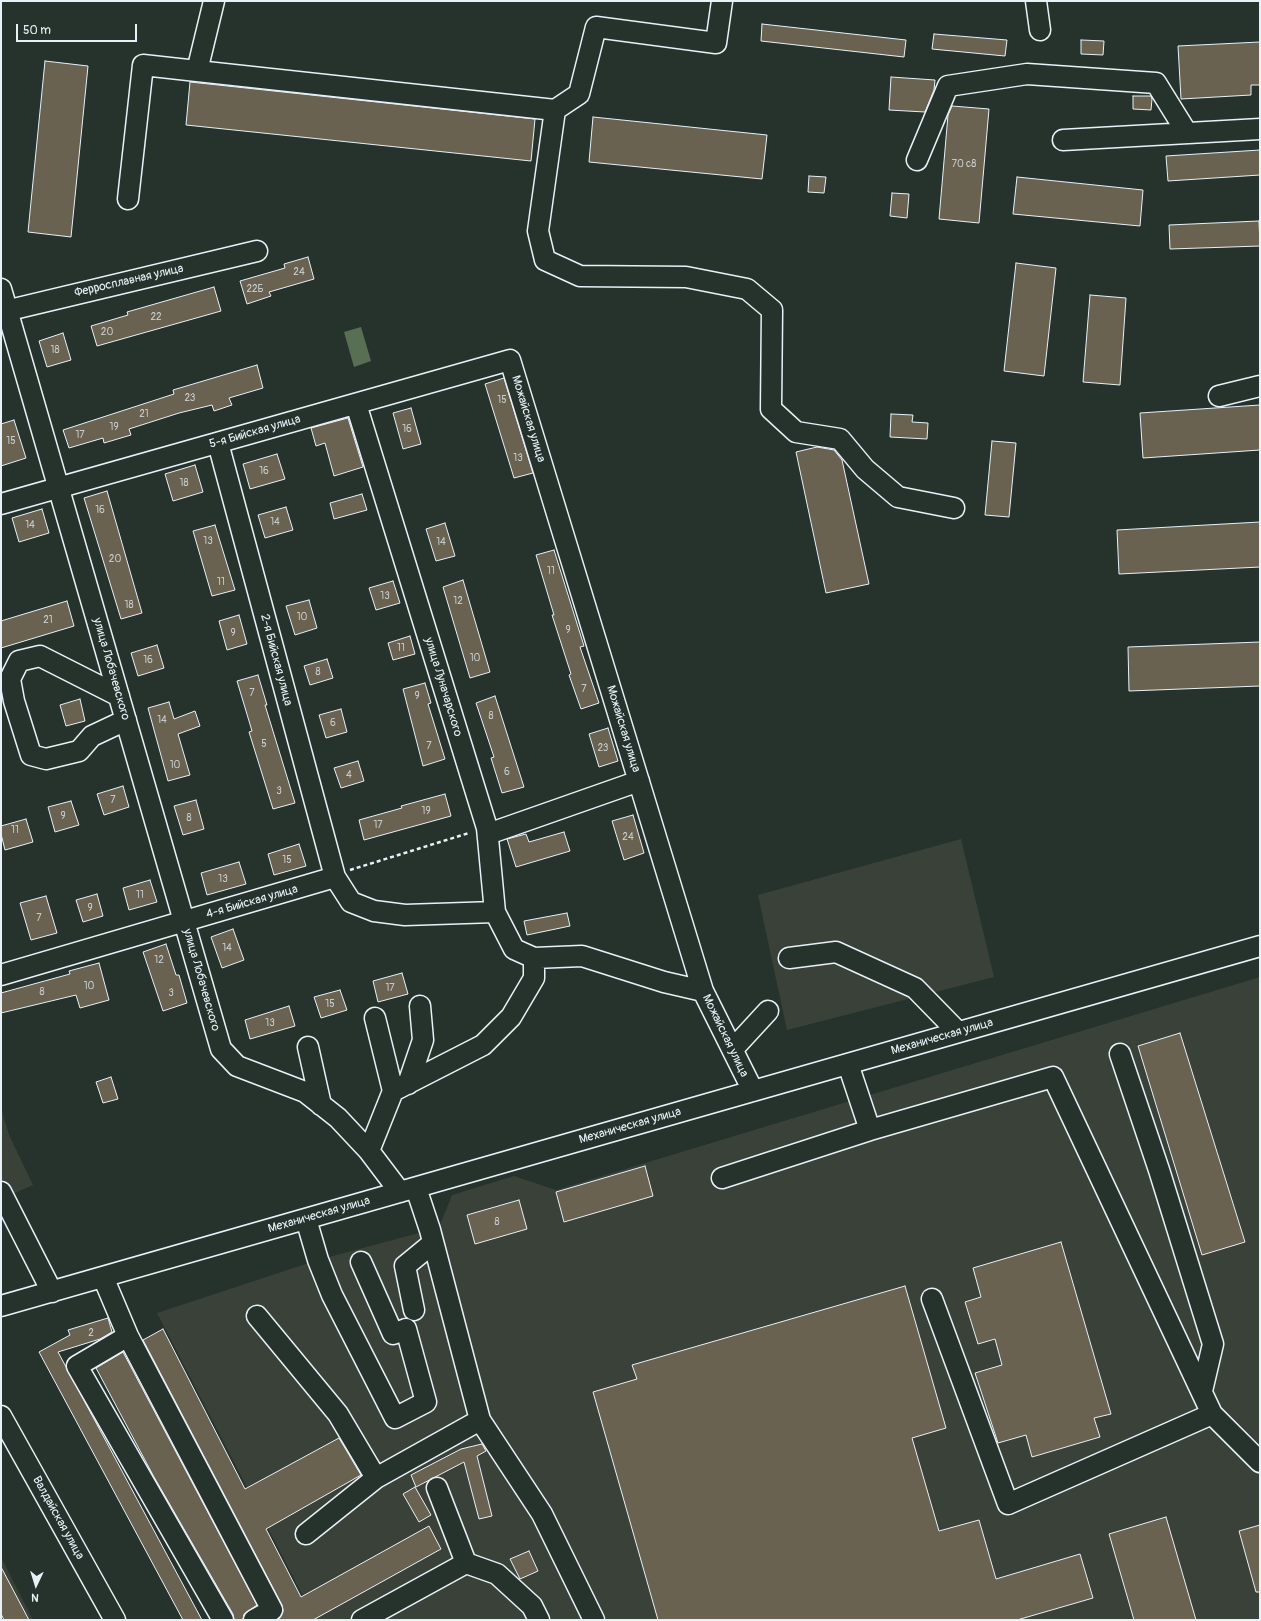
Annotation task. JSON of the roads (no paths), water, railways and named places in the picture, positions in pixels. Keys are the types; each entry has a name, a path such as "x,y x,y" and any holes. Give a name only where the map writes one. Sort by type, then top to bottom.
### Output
{"street":[{"path":"197,71 214,1"},
{"path":"128,199 143,65 555,110 579,94 596,27 716,43 722,1"},
{"path":"1036,1 1040,30"},
{"path":"917,160 948,86 1027,74 1156,83 1187,133"},
{"path":"555,110 538,231 545,260 580,276 686,277 747,289 772,310 771,410 796,432 840,439 865,470 898,497 954,508"},
{"path":"1063,140 1260,129"},
{"name":"Ферросплавная улица","path":"4,311 257,251"},
{"name":"улица Лобачевского","path":"1,289 4,311 59,488 221,1049 238,1066 305,1092 321,1105"},
{"name":"5-я Бийская улица","path":"1,504 510,360"},
{"name":"Можайская улица","path":"510,360 703,991 753,1091"},
{"path":"1219,396 1260,386"},
{"name":"улица Луначарского","path":"356,404 487,831 495,912 514,949 534,958"},
{"name":"2-я Бийская улица","path":"218,443 334,876"},
{"path":"119,696 40,656 19,661 10,679 14,701 31,755 46,759 79,751 92,736 126,720"},
{"path":"487,831 639,781"},
{"path":"334,876 351,902 374,911 405,915 495,912"},
{"name":"4-я Бийская улица","path":"1,975 334,876"},
{"name":"Механическая улица","path":"1,1306 1260,946"},
{"path":"789,958 836,952 915,988 958,1032"},
{"path":"401,1087 483,1045 515,1011 534,978 534,958 582,956 664,982 703,991"},
{"path":"369,1151 423,1040 420,1006"},
{"path":"733,1049 768,1011"},
{"path":"375,1018 401,1087"},
{"path":"308,1047 321,1105 338,1118 408,1190 433,1243 480,1420 542,1514 594,1620"},
{"path":"1120,1054 1159,1170 1213,1344 1202,1391"},
{"path":"848,1064 870,1130"},
{"path":"722,1178 870,1130 1053,1077 1212,1414 1260,1462"},
{"path":"1,1192 52,1292"},
{"path":"306,1219 318,1260 332,1295 394,1418 426,1402 406,1329 393,1334 361,1262"},
{"path":"414,1310 405,1266 433,1243"},
{"path":"103,1277 128,1336 272,1610 254,1620"},
{"path":"932,1299 1008,1504 1212,1414"},
{"path":"257,1316 338,1414 376,1478"},
{"path":"128,1336 78,1366 223,1620"},
{"name":"Валдайская улица","path":"1,1416 115,1620"},
{"path":"306,1534 376,1478 480,1420"},
{"path":"437,1488 466,1563"},
{"path":"362,1620 466,1563 497,1574 532,1606 539,1620"}]}
